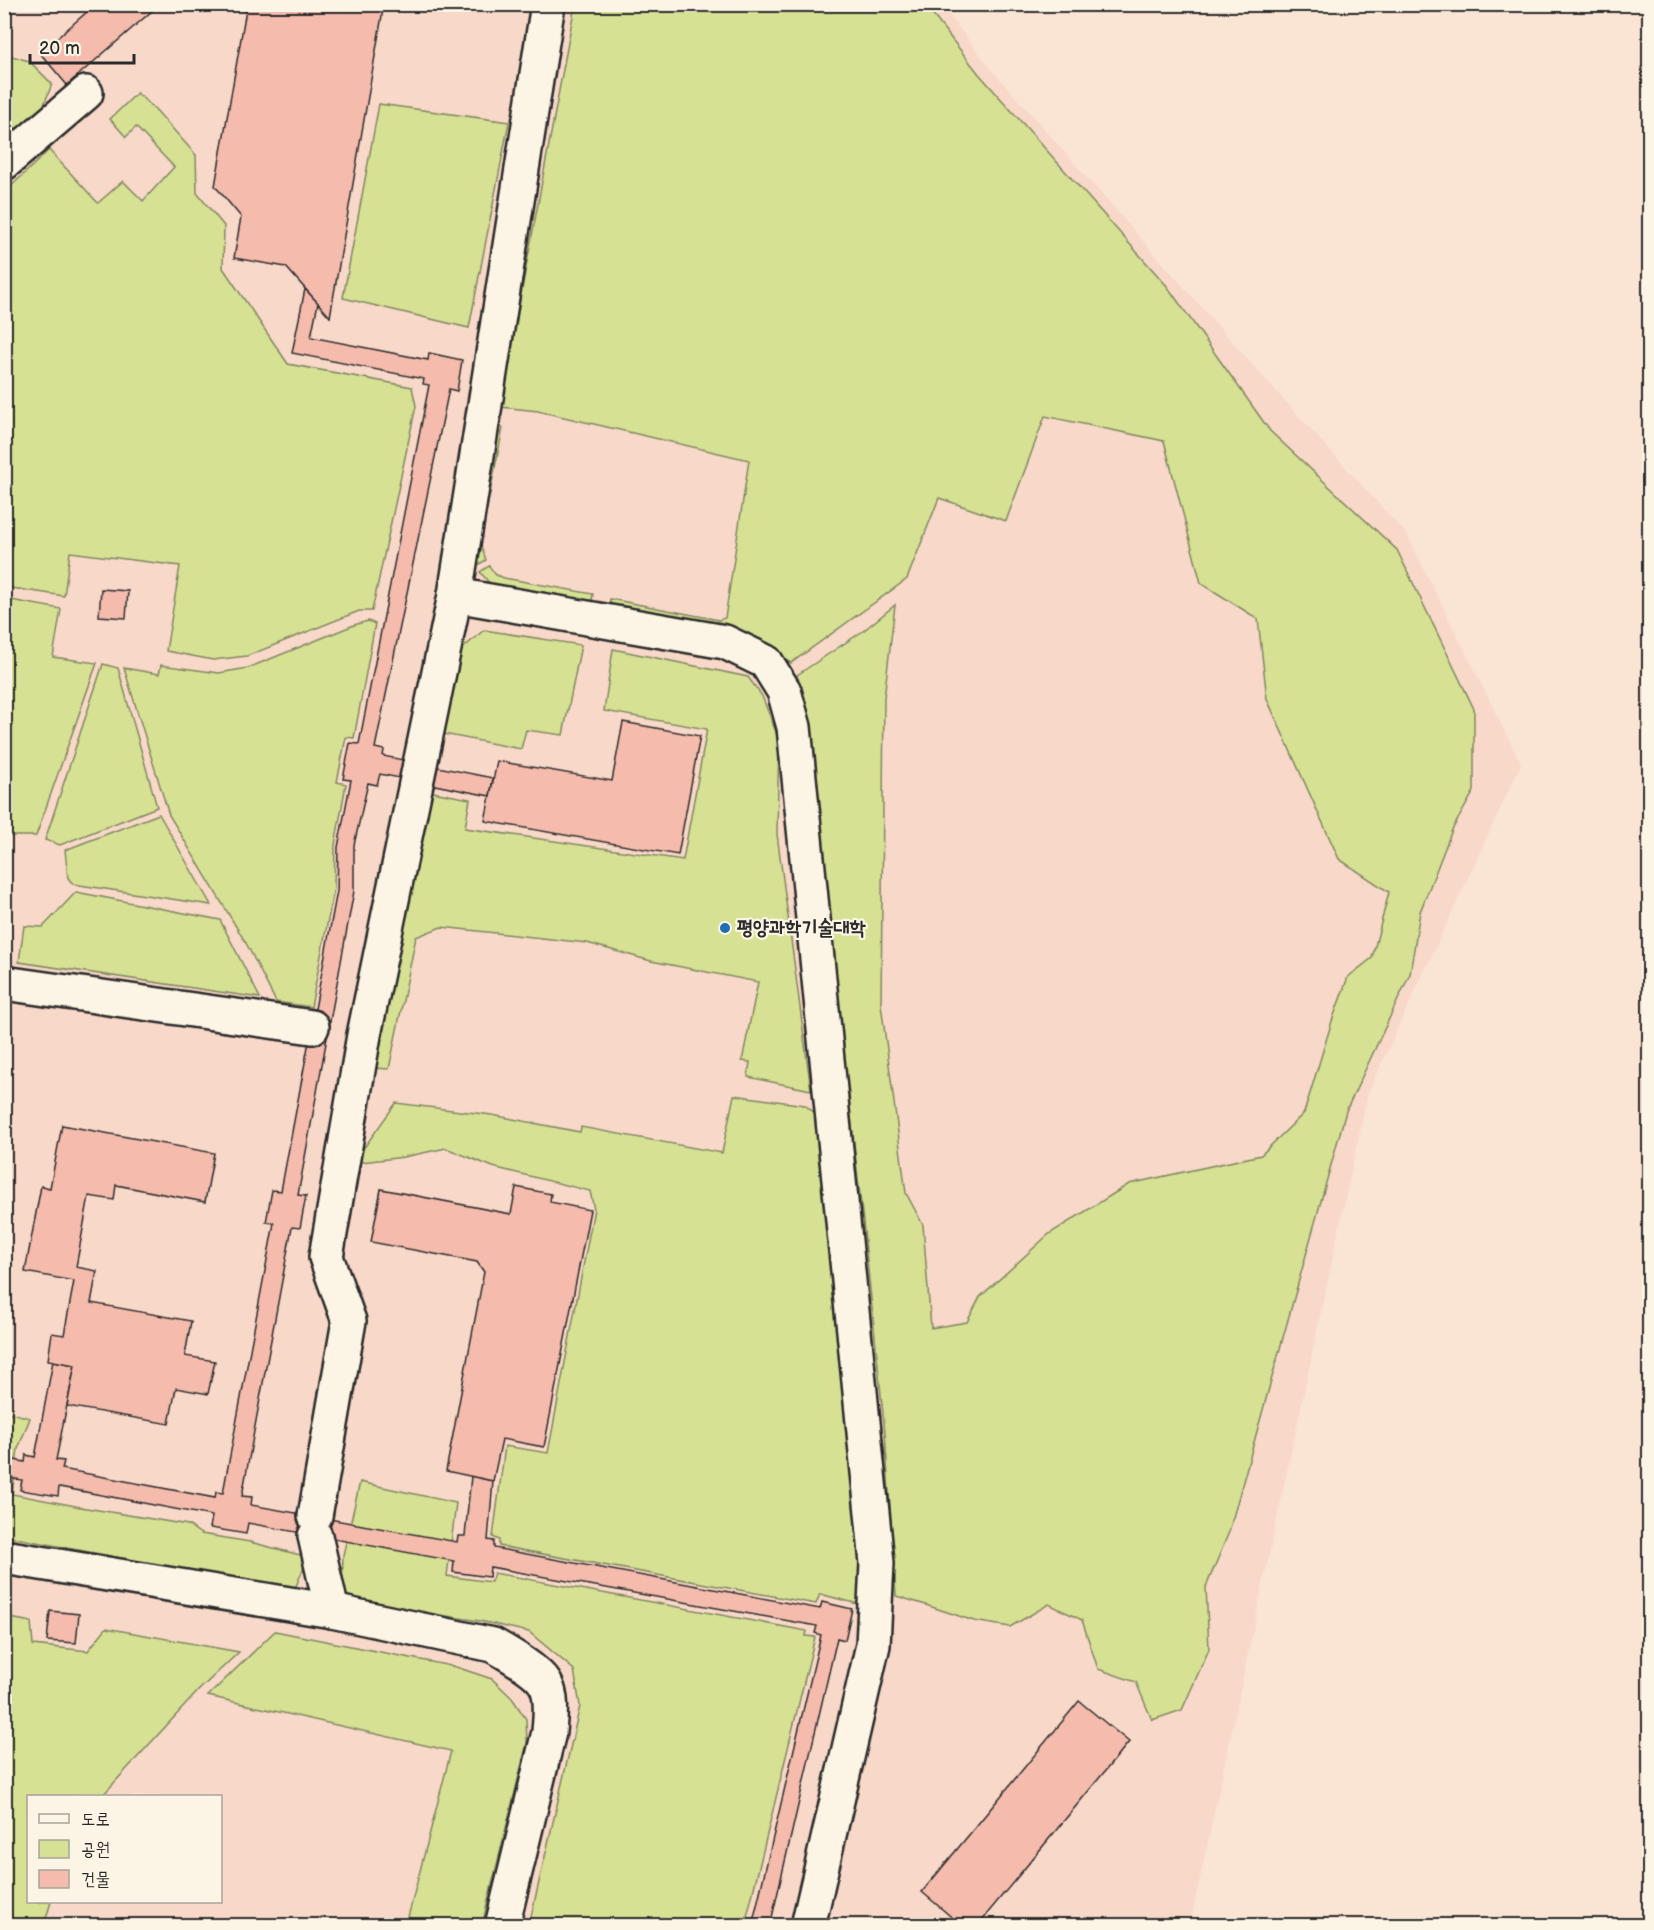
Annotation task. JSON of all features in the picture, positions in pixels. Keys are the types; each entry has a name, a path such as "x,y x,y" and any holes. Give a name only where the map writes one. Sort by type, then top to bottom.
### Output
{"lane":[{"path":"332,1611 315,1526 349,1321 326,1257 364,1035 455,595 548,4"},
{"path":"4,163 86,93"},
{"path":"455,595 725,642 766,662 784,691 794,727 877,1563 873,1645 808,1926"},
{"path":"4,983 364,1035"},
{"path":"4,1557 332,1611 493,1645 513,1656 546,1684 550,1706 549,1732 502,1926"}],"shaded area":[{"name":"평양과학기술대학","path":"5,5 941,5 991,69 1272,387 1407,535 1521,764 1368,1092 1190,1925 5,1926"}],"green space":[{"path":"575,5 925,5 979,74 1167,286 1270,431 1397,550 1474,709 1474,791 1452,830 1420,912 1410,974 1346,1111 1229,1532 1206,1587 1209,1649 1182,1710 1152,1720 1136,1682 1098,1669 1082,1620 1049,1604 1010,1627 974,1621 896,1596 885,1433 863,1222 827,907 797,675 863,631 895,605 884,698 881,1004 906,1193 923,1225 931,1328 967,1322 980,1297 1049,1234 1129,1184 1261,1155 1304,1113 1348,977 1372,958 1389,892 1339,859 1267,699 1258,619 1201,583 1164,441 1045,416 1006,521 939,498 907,579 791,663 752,640 609,611 610,599 719,620 725,618 749,460 538,411 500,407"},
{"path":"4,54 29,61 52,84 43,107 19,128 5,127"},
{"path":"137,93 155,109 196,155 197,193 224,226 223,268 288,364 412,387 416,406 372,611 359,611 247,656 213,660 166,651 180,566 70,552 64,596 5,587 5,192 49,150 98,203 123,181 143,201 174,167 136,127 126,137 110,119"},
{"path":"379,104 509,122 469,328 343,298"},
{"path":"492,426 503,428 480,543 486,560 475,567"},
{"path":"489,566 496,575 504,578 593,594 591,608 491,585 480,572"},
{"path":"5,599 61,609 53,657 97,663 36,836 9,836 5,840"},
{"path":"368,621 375,624 354,738 346,737 337,782 346,784 335,845 334,889 311,1007 276,1002 246,943 169,815 124,668 159,674 161,665 219,673 248,668"},
{"path":"484,630 581,645 563,735 526,730 521,749 433,732 446,663"},
{"path":"613,649 748,677 762,696 779,740 777,834 811,1090 748,1077 750,1062 742,1061 758,982 651,961 587,943 441,927 416,937 389,1069 374,1068 422,790 470,799 465,828 683,860 707,729 604,711"},
{"path":"103,664 118,668 157,807 60,845 45,840"},
{"path":"159,814 211,905 73,884 68,878 65,850"},
{"path":"76,892 220,920 260,998 19,962 24,926 43,927"},
{"path":"734,1095 805,1105 817,1115 867,1595 862,1605 820,1594 816,1604 499,1546 499,1540 493,1537 505,1446 548,1453 594,1209 590,1191 493,1167 446,1148 404,1157 353,1163 396,1103 492,1115 580,1132 581,1127 722,1153"},
{"path":"4,1411 30,1418 18,1449 12,1494 188,1525 201,1534 250,1542 308,1557 294,1591 5,1536"},
{"path":"360,1482 456,1503 447,1576 491,1582 494,1573 807,1631 806,1636 815,1637 745,1925 529,1925 580,1706 574,1670 529,1632 480,1621 379,1606 348,1596 342,1591 343,1555"},
{"path":"5,1617 31,1622 33,1645 88,1651 106,1628 239,1652 200,1689 103,1795 27,1795 27,1903 51,1903 44,1925 5,1925"},
{"path":"275,1631 456,1667 492,1679 512,1698 526,1719 527,1743 482,1925 406,1925 451,1751 208,1696"}],"building":[{"path":"96,4 160,4 67,85 40,53"},
{"path":"247,4 384,4 330,317 286,267 234,258 241,217 215,186"},
{"path":"305,289 318,303 311,337 428,360 429,353 462,360 457,391 449,389 375,748 384,750 383,756 493,778 490,796 380,774 377,785 368,783 354,845 354,891 298,1195 306,1196 300,1228 292,1227 242,1496 252,1497 251,1505 457,1542 458,1536 465,1536 471,1476 493,1481 488,1540 494,1541 494,1548 820,1609 822,1602 852,1609 845,1640 837,1638 770,1926 752,1926 821,1635 815,1633 817,1626 490,1567 489,1577 453,1572 454,1561 248,1523 246,1534 210,1528 212,1516 59,1487 58,1496 20,1490 22,1480 4,1477 4,1458 25,1462 26,1455 35,1457 53,1361 75,1365 56,1460 64,1461 62,1469 215,1498 216,1492 223,1493 274,1223 266,1222 272,1190 281,1191 337,891 338,847 351,780 343,779 350,743 359,744 429,385 423,384 424,379 292,353"},
{"path":"101,589 128,591 126,618 99,616"},
{"path":"623,722 700,736 678,855 485,821 497,761 612,781"},
{"path":"62,1125 214,1153 205,1202 116,1185 114,1200 89,1196 76,1267 97,1271 91,1303 191,1321 185,1356 215,1361 208,1394 176,1388 169,1424 67,1406 75,1365 48,1360 52,1333 64,1335 74,1281 25,1272 41,1186 50,1188"},
{"path":"516,1187 551,1194 550,1202 590,1210 544,1447 502,1439 493,1481 446,1471 484,1272 477,1262 371,1242 381,1189 511,1214"},
{"path":"50,1611 79,1614 76,1643 47,1641"},
{"path":"1079,1701 1129,1742 977,1926 962,1926 922,1892"}],"place":[{"name":"평양과학기술대학","path":"725,928"}]}
